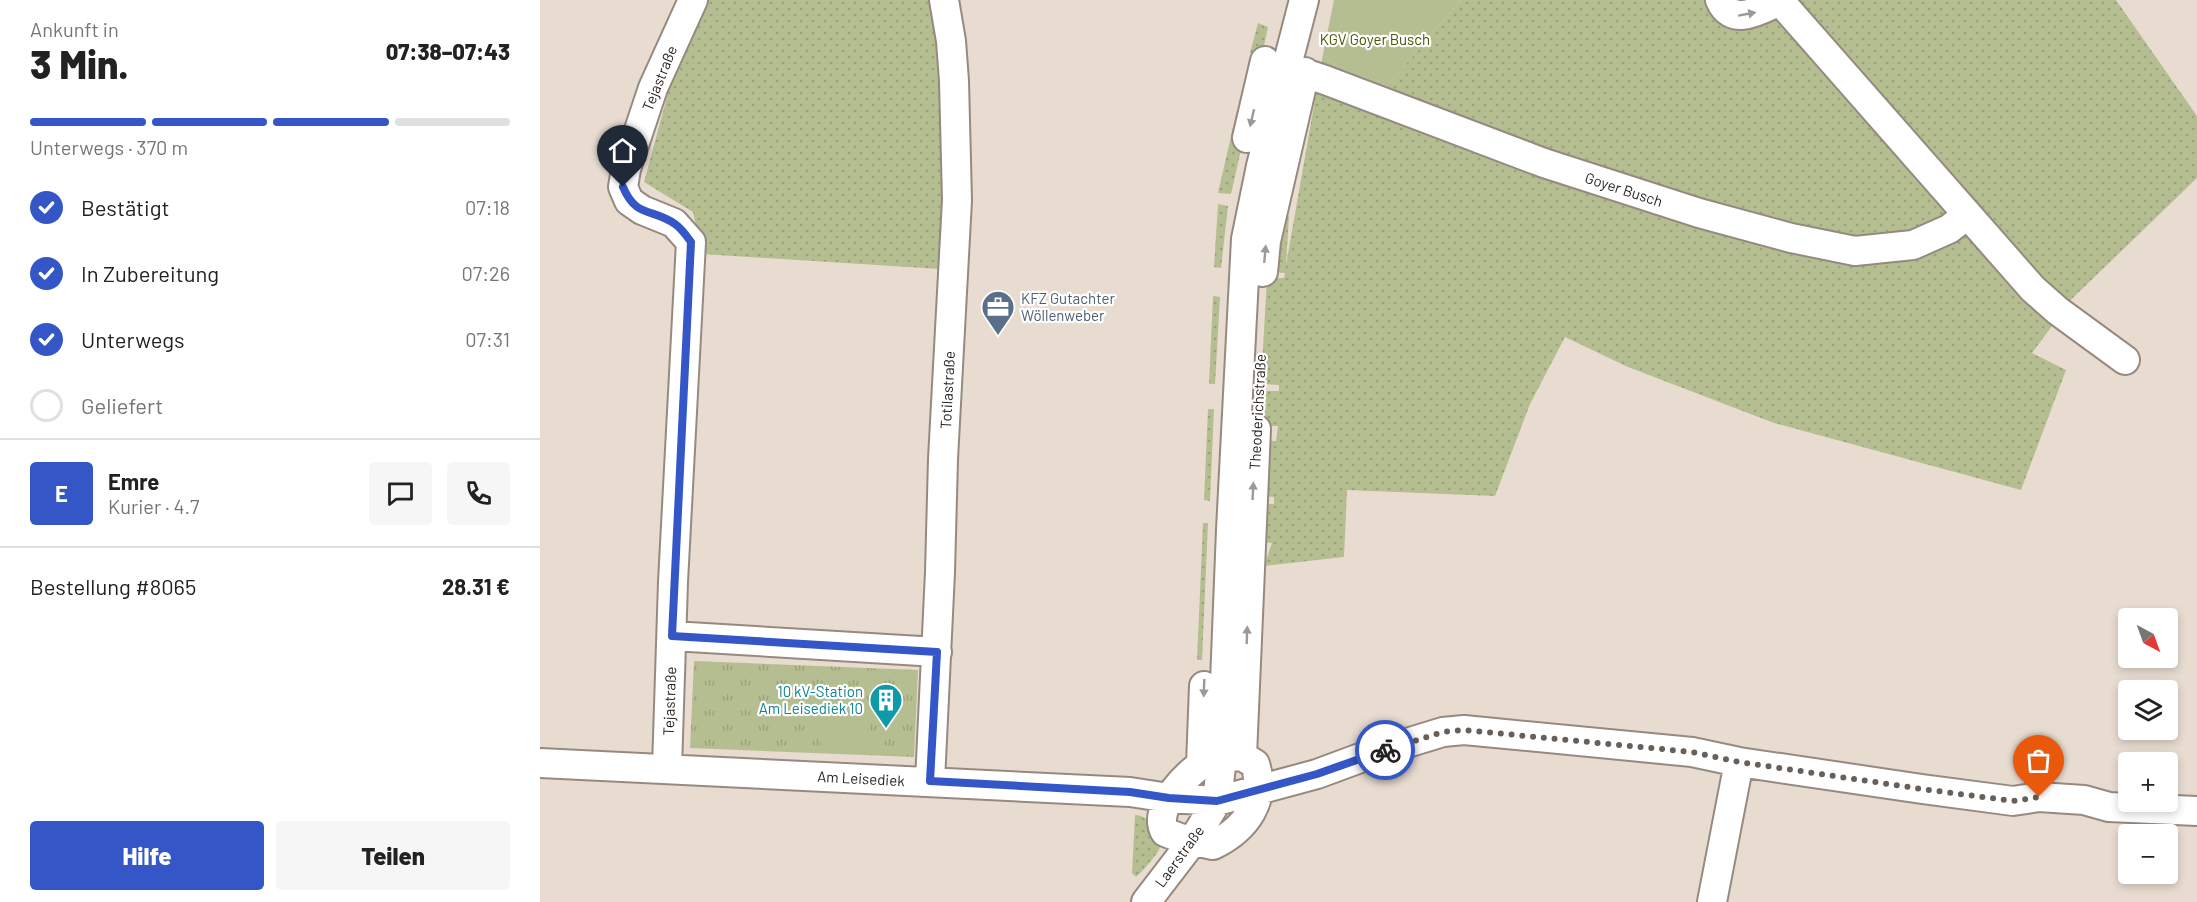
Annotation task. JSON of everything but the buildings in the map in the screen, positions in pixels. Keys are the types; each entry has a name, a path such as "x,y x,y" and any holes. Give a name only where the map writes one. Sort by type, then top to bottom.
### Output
{"street":[{"name":"Tejastraße","path":"667,768 691,242 674,223 642,210 629,201 623,187 626,169 654,88 693,0"},
{"name":"Totilastraße","path":"930,781 943,459 957,200 954,81 951,41 944,0"},
{"path":"1720,0 1726,10 1734,15 1744,16 1779,1 2033,289 2058,311 2125,360"},
{"name":"Theoderichstraße","path":"1217,801 1266,241 1285,67 1300,1"},
{"name":"Goyer Busch","path":"1285,67 1544,163 1699,213 1791,238 1855,251 1914,245 1949,229 1967,215"},
{"name":"Theoderichstraße","path":"1222,760 1221,549 1224,274 1232,202 1285,67"},
{"path":"672,636 937,652"},
{"path":"1217,801 1317,774 1371,754 1443,732 1464,730 1692,752 1739,762 2013,801 2039,797 2084,800 2109,807 2197,811"},
{"path":"1202,843 1171,835 1162,828 1164,807 1189,776 1222,760 1255,764 1259,778 1258,791"},
{"path":"1712,902 1739,762"},
{"name":"Am Leisediek","path":"540,763 1130,792 1169,798 1217,801"},
{"name":"Laerstraße","path":"1202,843 1234,833 1246,821 1258,791"},
{"name":"Laerstraße","path":"1146,902 1202,843 1217,801"}],"green space":[{"path":"709,0 932,0 944,58 940,269 702,254 693,212 644,182 673,75"},
{"name":"KGV Goyer Busch","path":"1334,0 1461,0 1387,86 1337,67 1323,54"},
{"path":"1461,0 2116,0 2197,116 2197,178 2051,319 2052,326 2032,353 2066,370 2021,490 1774,423 1628,367 1565,337 1530,404 1495,496 1347,490 1344,557 1264,566 1272,543 1262,542 1256,503 1274,504 1274,497 1257,495 1263,440 1276,441 1278,426 1260,424 1261,391 1279,391 1279,385 1261,384 1267,278 1284,278 1285,273 1267,271 1275,212 1289,216 1286,265 1323,54 1337,67 1387,86"},
{"path":"1258,23 1268,27 1262,55 1250,53"},
{"path":"1237,110 1250,110 1231,194 1218,193"},
{"path":"1218,204 1228,206 1221,268 1214,267"},
{"path":"1213,296 1220,297 1215,384 1209,384"},
{"path":"1208,409 1214,409 1210,501 1204,500"},
{"path":"1203,523 1208,523 1202,660 1197,660"},
{"path":"694,661 918,670 914,757 690,748"},
{"path":"821,713 869,713 868,748 821,747"},
{"path":"1135,815 1145,818 1153,825 1160,841 1159,850 1136,877 1132,873"}],"way so far":[{"path":"1385,750 1443,732 1464,730 1692,752 1739,762 2013,801 2039,797"}],"place":[{"name":"KFZ Gutachter Wöllenweber","path":"998,336"},
{"name":"10 kV-Station Am Leisediek 10","path":"886,729"}],"route":[{"path":"623,187 629,201 642,210 674,223 691,242 672,636 937,652 930,781 1130,792 1169,798 1217,801 1317,774 1385,750"}]}
